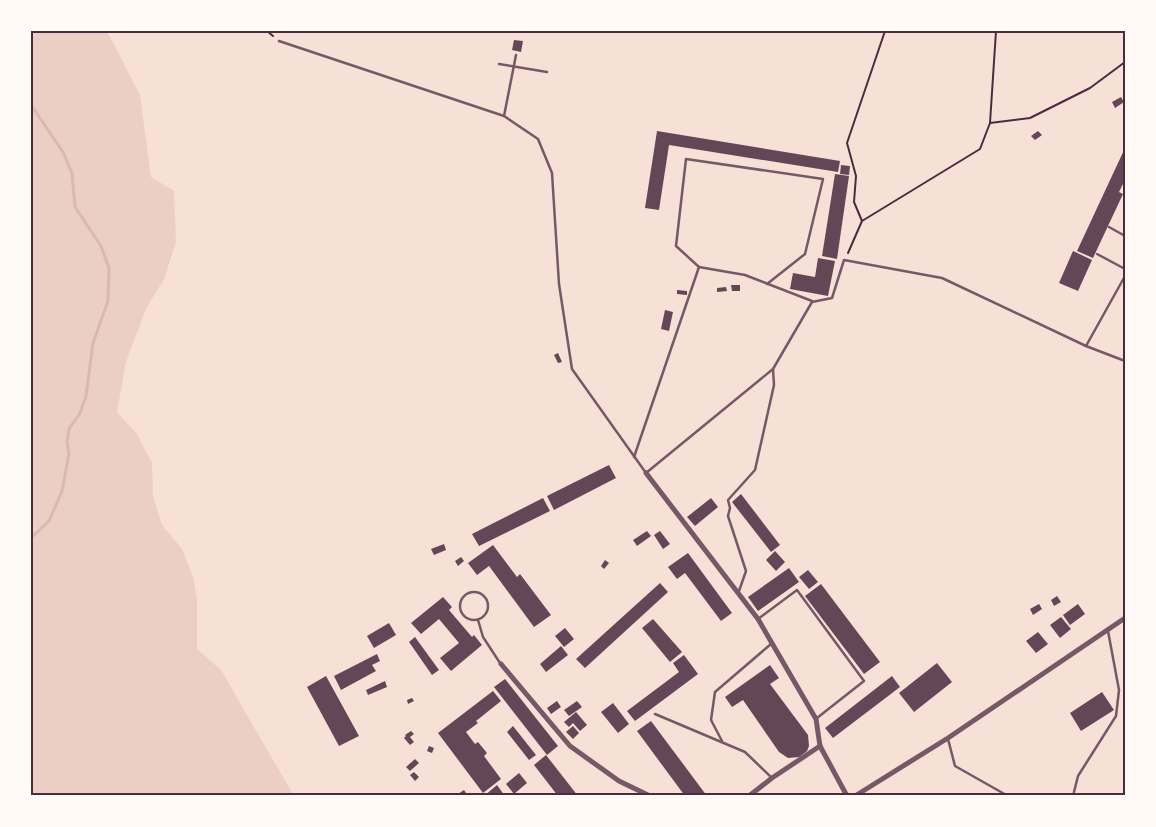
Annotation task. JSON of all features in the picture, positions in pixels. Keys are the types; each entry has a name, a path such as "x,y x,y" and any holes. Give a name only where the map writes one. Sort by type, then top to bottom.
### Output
{"street":[{"path":"646,473 758,619 816,719 820,746 847,796"},
{"path":"854,796 948,738 1125,618"},
{"path":"501,664 570,746 619,782 650,796"},
{"path":"749,796 820,746"}],"lane":[{"path":"279,41 504,116 538,139 552,173 559,284 572,370 646,473 773,369 812,302"},
{"path":"504,116 516,55"},
{"path":"499,64 547,72"},
{"path":"767,284 805,254 823,180 686,159 676,246 699,267 745,275 767,284 812,302 832,298 844,260 942,278 1086,346 1125,361"},
{"path":"1109,227 1125,236"},
{"path":"1097,254 1125,269"},
{"path":"634,458 699,267"},
{"path":"1086,346 1125,276"},
{"path":"738,591 746,571 728,516 730,508 728,500 756,470 774,385 773,369"},
{"path":"758,619 797,590 864,681 816,719"},
{"path":"471,592 480,593 487,598 489,607 486,616 478,620 469,620 462,614 460,606 463,597 471,592"},
{"path":"478,620 483,637 501,664"},
{"path":"1073,796 1078,776 1116,716 1119,690 1108,630"},
{"path":"723,742 711,720 715,692 772,643"},
{"path":"655,714 745,752 772,778"},
{"path":"948,738 955,766 1008,796"}],"path":[{"path":"862,221 854,202 856,176 847,143 885,31"},
{"path":"844,260 862,221 980,149 990,123 996,31"},
{"path":"990,123 1030,118 1090,88 1125,62"}],"shaded area":[{"path":"31,31 107,31 140,95 151,177 174,191 176,242 164,279 146,309 126,362 117,412 137,434 152,463 153,496 162,525 182,549 193,577 197,599 197,649 221,670 294,796 31,796"}],"building":[{"path":"514,40 523,41 521,52 512,50"},
{"path":"1121,97 1124,102 1115,108 1112,102"},
{"path":"657,131 840,161 838,172 669,145 659,210 645,208"},
{"path":"1038,131 1042,135 1035,140 1031,136"},
{"path":"1125,148 1125,180 1119,192 1123,194 1093,258 1077,251"},
{"path":"841,165 850,166 849,175 840,174"},
{"path":"835,174 849,176 837,259 822,256"},
{"path":"1073,251 1092,260 1078,291 1059,283"},
{"path":"818,258 835,261 828,296 790,289 793,273 815,277"},
{"path":"731,285 740,285 740,291 732,291"},
{"path":"726,287 727,291 717,292 717,288"},
{"path":"677,290 687,291 687,295 677,294"},
{"path":"665,310 673,312 669,331 661,329"},
{"path":"558,353 562,362 558,363 554,355"},
{"path":"609,465 616,478 554,510 547,496"},
{"path":"741,494 780,545 771,552 732,502"},
{"path":"543,498 550,511 479,546 472,534"},
{"path":"711,498 718,507 695,526 687,517"},
{"path":"647,531 651,536 637,546 633,540"},
{"path":"660,531 670,544 663,549 654,535"},
{"path":"444,544 446,550 434,555 431,549"},
{"path":"493,545 517,577 520,574 551,615 534,627 489,566 477,575 468,563"},
{"path":"775,551 785,562 776,571 766,560"},
{"path":"688,553 732,613 721,621 685,573 677,579 668,567"},
{"path":"461,557 464,561 458,566 455,561"},
{"path":"605,560 609,563 604,569 601,566"},
{"path":"789,568 799,582 758,611 748,597"},
{"path":"808,570 818,582 809,589 799,577"},
{"path":"660,583 668,592 585,668 576,659"},
{"path":"821,584 880,662 864,674 805,596"},
{"path":"1057,596 1061,602 1054,606 1051,600"},
{"path":"443,597 452,607 449,610 472,637 474,635 482,645 451,671 440,658 459,643 439,619 421,634 411,623"},
{"path":"1039,604 1042,609 1033,615 1030,609"},
{"path":"1078,604 1085,614 1070,625 1063,615"},
{"path":"1061,617 1071,629 1060,638 1050,625"},
{"path":"653,619 682,652 670,662 642,628"},
{"path":"389,623 396,635 374,648 367,636"},
{"path":"565,628 574,639 564,647 555,636"},
{"path":"1038,632 1048,644 1036,653 1026,641"},
{"path":"415,637 439,670 432,675 409,642"},
{"path":"561,646 568,655 546,672 540,664"},
{"path":"377,654 380,661 372,665 376,671 341,690 334,676"},
{"path":"684,655 698,674 635,721 627,711 679,672 673,663"},
{"path":"937,663 952,682 914,712 899,693"},
{"path":"770,665 779,678 770,684 808,735 809,746 807,751 799,757 788,758 779,752 743,700 732,707 725,697"},
{"path":"326,676 359,736 339,746 307,687"},
{"path":"892,676 900,687 833,738 825,728"},
{"path":"505,679 558,746 547,755 494,687"},
{"path":"385,681 387,687 368,695 366,690"},
{"path":"493,691 501,701 476,721 478,723 466,732 475,744 478,742 487,753 484,756 501,779 483,793 438,733"},
{"path":"1102,692 1114,710 1081,731 1070,713"},
{"path":"412,698 414,701 408,704 407,700"},
{"path":"557,701 561,707 551,714 547,708"},
{"path":"577,701 582,707 569,716 564,710"},
{"path":"613,703 629,724 618,733 601,712"},
{"path":"576,712 587,725 580,731 573,723 569,727 564,722"},
{"path":"651,721 707,796 685,796 637,731"},
{"path":"513,726 536,755 529,760 507,732"},
{"path":"573,726 579,733 573,739 566,732"},
{"path":"411,731 414,734 410,737 414,742 410,745 404,738"},
{"path":"429,746 434,748 432,753 427,751"},
{"path":"546,755 578,796 558,796 534,765"},
{"path":"415,759 419,763 410,771 406,767"},
{"path":"414,772 419,777 415,781 410,775"},
{"path":"519,773 527,783 514,794 506,784"},
{"path":"497,785 505,796 484,796"},
{"path":"464,790 468,796 455,796"}],"waterway":[{"path":"31,105 63,152 72,173 75,207 101,246 109,268 108,301 93,343 86,396 80,413 69,429 67,442 69,454 62,491 49,521 31,538"}]}
